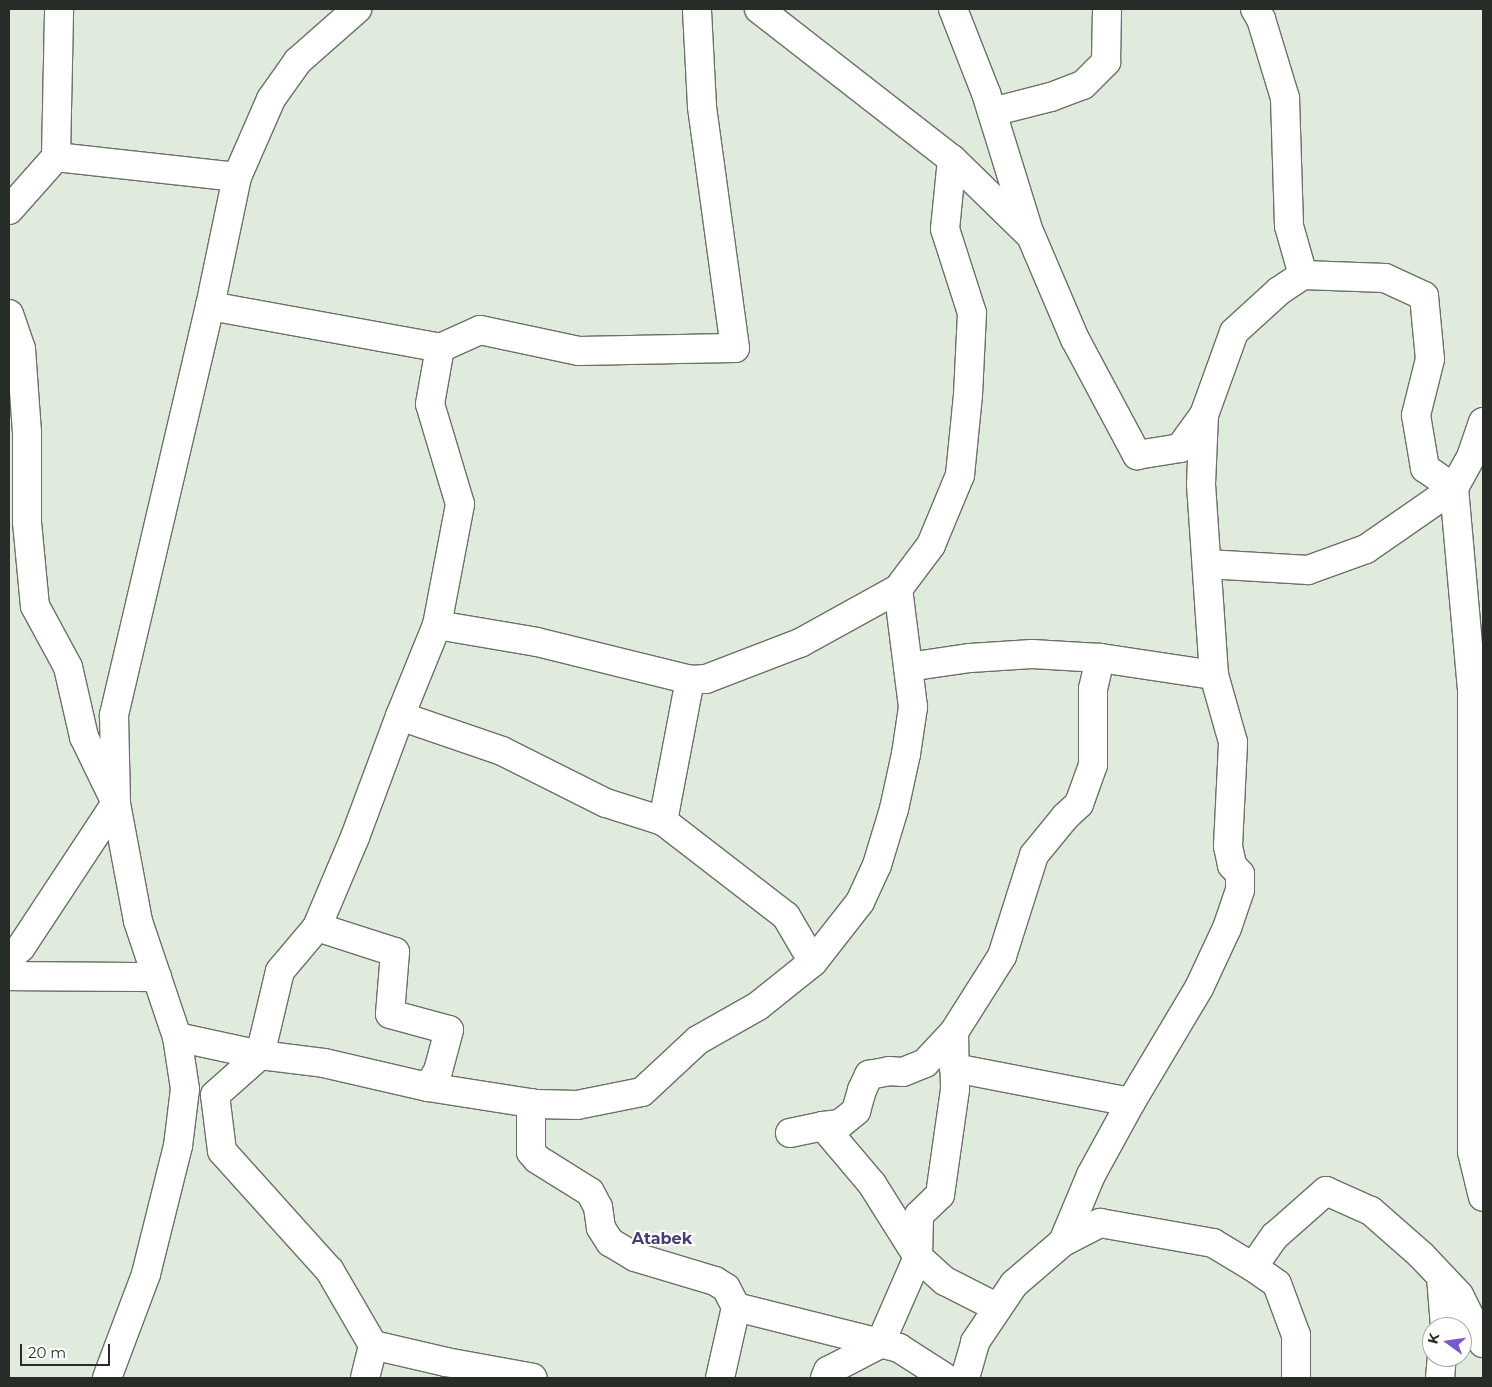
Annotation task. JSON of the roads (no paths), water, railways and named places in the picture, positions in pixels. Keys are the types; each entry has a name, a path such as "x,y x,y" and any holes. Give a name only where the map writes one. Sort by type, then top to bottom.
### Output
{"street":[{"path":"9,210 56,157 59,9"},
{"path":"210,306 440,348 480,330 579,351 735,348 702,106 697,9"},
{"path":"759,9 952,159 1031,236"},
{"path":"953,9 992,112 1031,236 1075,339 1138,456 1180,448 1204,415 1234,332 1279,291 1303,275 1385,278 1424,296 1430,359 1416,415 1425,468 1454,488"},
{"path":"992,112 1051,97 1083,85 1106,62 1107,9"},
{"path":"1255,9 1261,19 1285,98 1289,226 1303,275"},
{"path":"106,1378 146,1274 178,1146 185,1088 177,1037 138,921 116,803 114,715 210,306 237,177 271,99 298,61 349,12"},
{"path":"56,157 237,177"},
{"path":"438,625 537,642 690,680 706,679 800,643 898,589 931,545 960,475 968,395 972,314 945,229 952,159"},
{"path":"9,314 21,349 27,432 27,522 36,606 68,667 84,737 116,803"},
{"path":"222,1151 215,1095 260,1056 280,971 317,927 355,838 400,716 438,625 460,504 430,404 440,348"},
{"path":"1062,1242 1090,1175 1199,988 1227,928 1240,890 1240,874 1232,865 1228,846 1233,742 1214,675 1201,484 1204,415"},
{"path":"1207,564 1308,570 1366,549 1454,488 1470,458 1483,422"},
{"path":"1454,488 1472,691 1472,1152 1483,1197"},
{"path":"177,1037 260,1056 324,1063 428,1087 531,1103 576,1105 642,1092 698,1040 758,1006 813,962 860,902 877,865 894,809 906,754 913,707 898,589"},
{"path":"908,667 970,658 1032,654 1100,658 1214,675"},
{"path":"790,1133 840,1124 856,1111 862,1090 870,1075 889,1070 903,1072 925,1063 954,1032 1002,956 1034,855 1065,817 1079,804 1094,765 1093,689 1100,658"},
{"path":"663,821 690,680"},
{"path":"400,716 502,751 606,803 663,821 786,916 813,962"},
{"path":"9,958 21,947 116,803"},
{"path":"317,927 395,952 390,1014 449,1030 438,1071 428,1087"},
{"path":"9,976 157,977"},
{"path":"824,1378 828,1371 880,1344 918,1257 919,1215 940,1195 955,1088 954,1032"},
{"path":"954,1068 1131,1102"},
{"path":"185,1088 222,1151 330,1271 373,1344 365,1378"},
{"path":"531,1103 531,1152 537,1159 590,1192 598,1207 601,1228 610,1242 635,1257 715,1281 726,1288 736,1307 720,1378"},
{"path":"823,1126 872,1184 918,1257 945,1281 998,1308"},
{"path":"1253,1267 1276,1236 1326,1191 1371,1211 1420,1255 1459,1295 1483,1343"},
{"path":"964,1378 975,1342 1014,1284 1062,1242 1100,1222 1213,1243 1277,1284 1296,1335 1296,1378"},
{"path":"1441,1277 1444,1317"},
{"path":"736,1307 899,1348 946,1378"},
{"path":"373,1344 446,1362 533,1378"}],"district":[{"name":"Atabek","path":"662,1239"}]}
